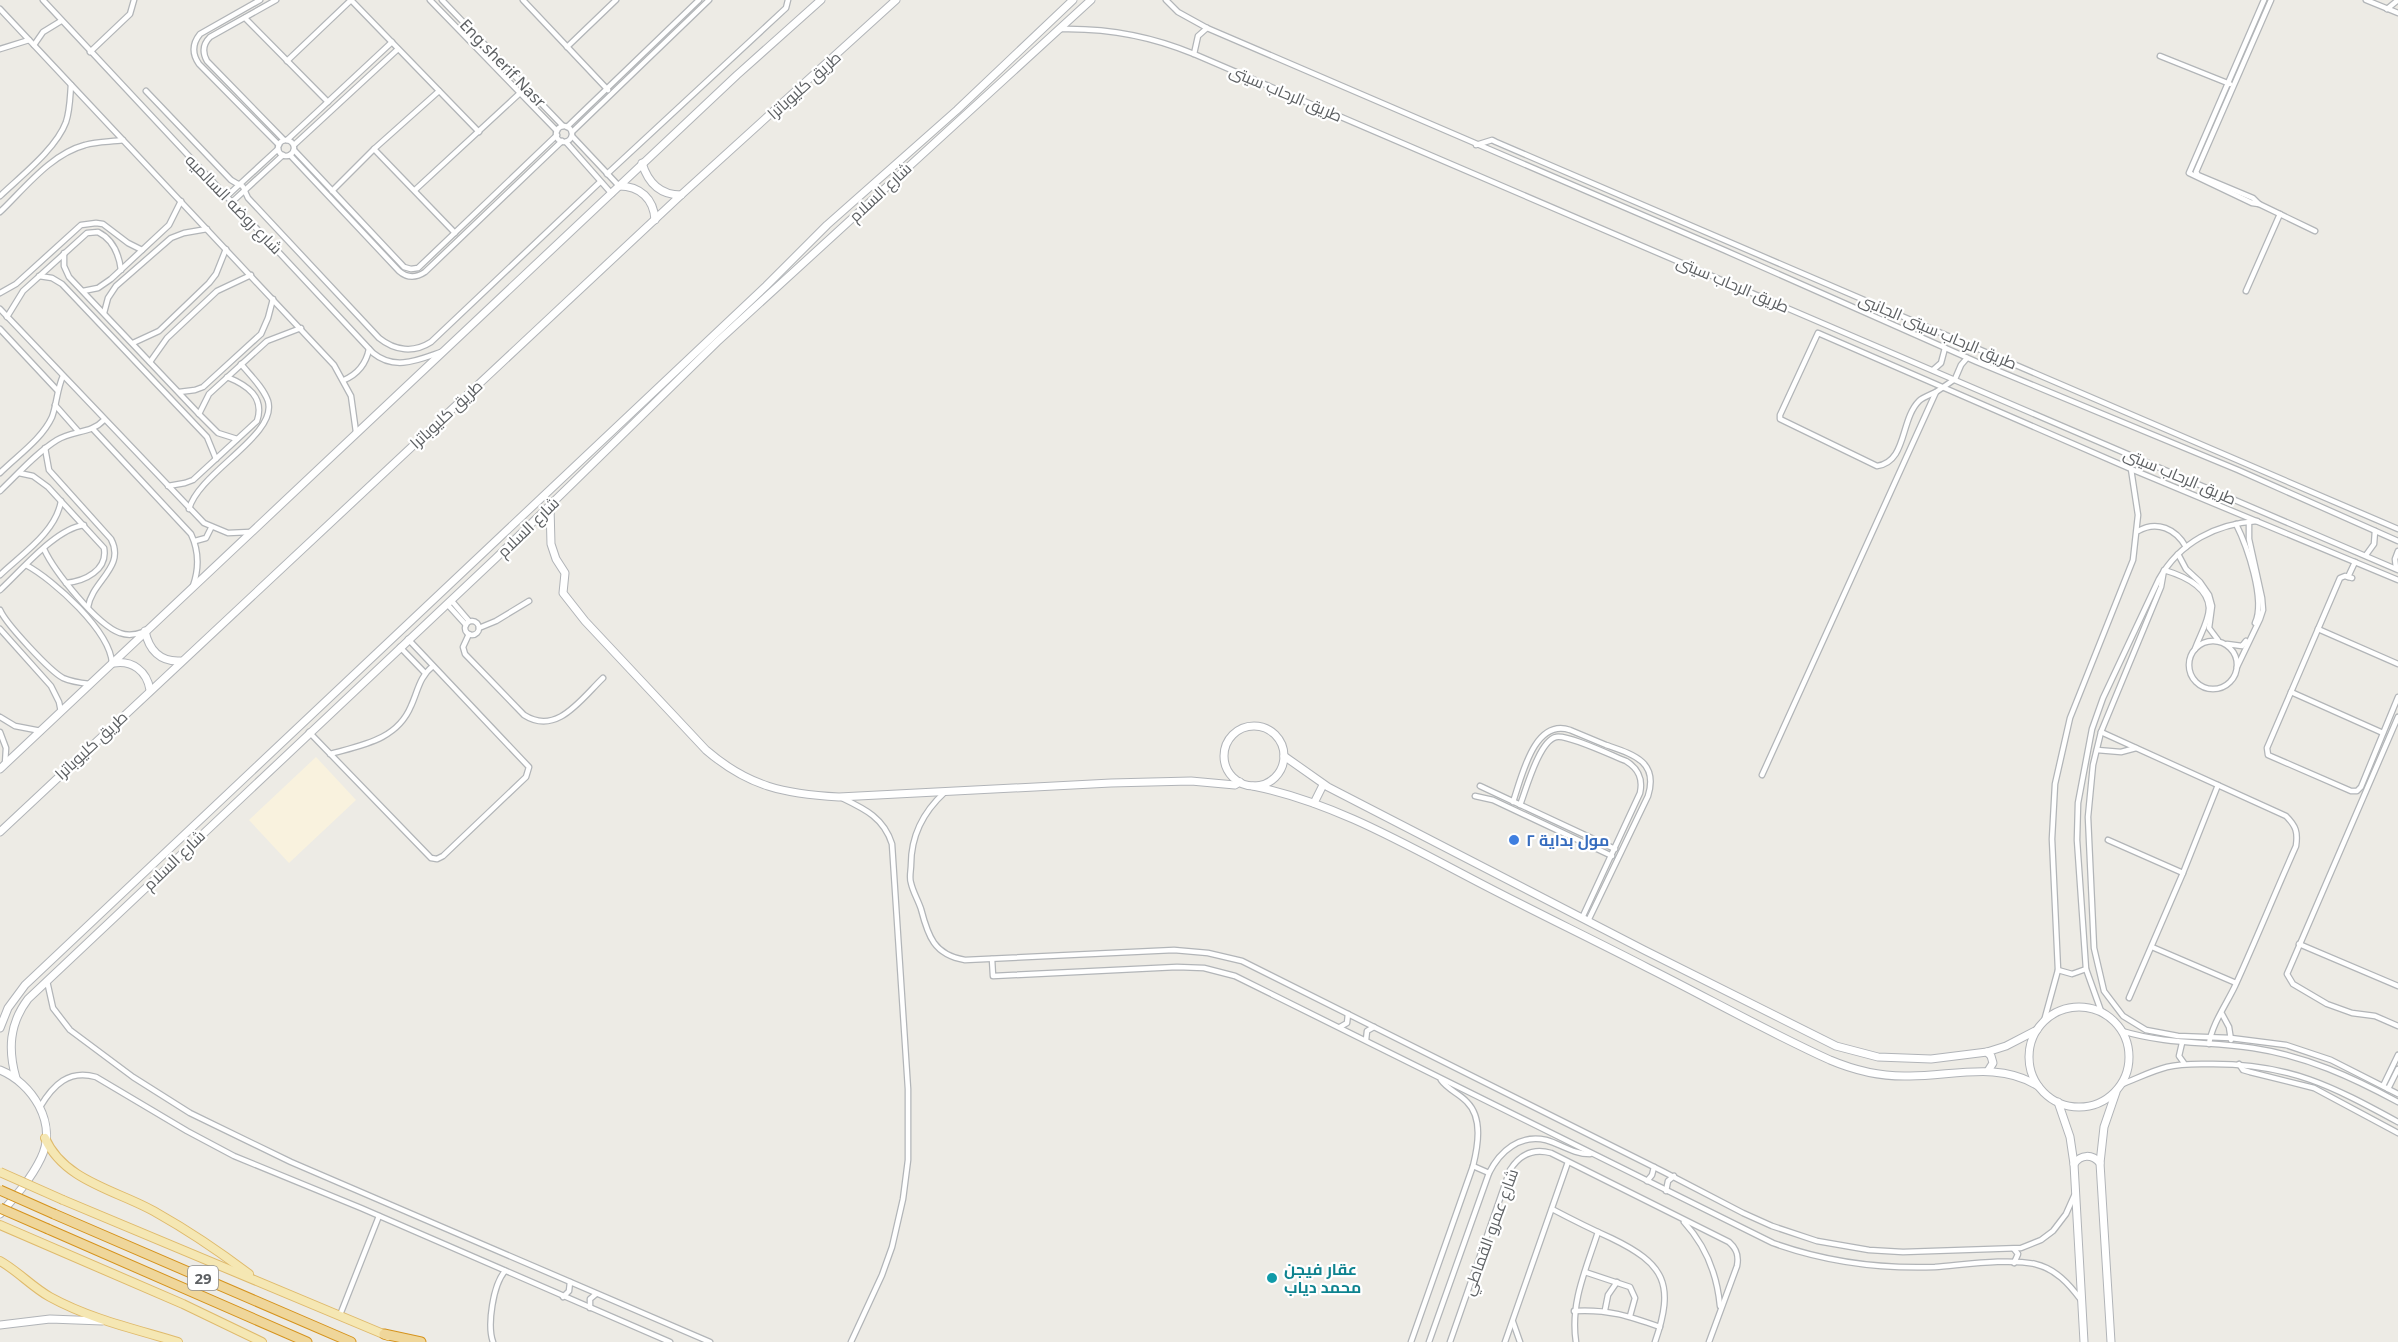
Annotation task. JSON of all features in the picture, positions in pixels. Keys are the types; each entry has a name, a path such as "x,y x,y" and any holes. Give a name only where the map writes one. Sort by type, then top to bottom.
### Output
{"highway":[{"name":"29","path":"0,1190 351,1342"},
{"name":"29","path":"0,1208 307,1342"},
{"path":"384,1334 421,1342"}],"main road":[{"path":"3,766 612,194 642,163 821,0"},
{"name":"طريق كليوباترا","path":"0,832 681,195 896,0"},
{"name":"شارع السلام","path":"16,1078 10,1049 14,1025 23,1005 46,981 550,506 717,342 960,113 1073,0"},
{"name":"شارع السلام","path":"0,1028 8,1008 20,990 766,286 827,225 1060,29 1091,0"},
{"path":"642,163 650,182 658,189 667,194 681,195"},
{"path":"619,186 633,188 645,195 653,206 655,220"},
{"path":"550,506 551,544 556,559 565,573 562,593 585,621 706,750 741,775 769,787 797,794 839,797 1111,783 1191,782 1235,785 1240,783"},
{"path":"145,632 149,644 157,655 180,662"},
{"path":"112,663 126,662 138,668 147,678 150,690"},
{"path":"1253,786 1262,785 1278,774 1284,756 1280,741 1268,729 1251,726 1234,732 1225,746 1224,755 1228,771 1240,783 1314,803 1383,833 1707,999 1820,1055 1858,1070 1911,1077 1988,1071 2020,1076 2038,1086 2058,1102 2072,1107 2101,1102 2116,1092"},
{"path":"1284,756 1323,784 1585,920 1809,1034 1863,1054 1917,1059 1987,1052 2006,1046 2037,1030"},
{"path":"1314,803 1323,784"},
{"path":"128,889 136,897"},
{"path":"1687,988 1691,983 1692,974"},
{"path":"1707,999 1708,991 1714,985"},
{"path":"2038,1086 2030,1068 2030,1048 2037,1030 2044,1021 2057,1012 2071,1007 2086,1007 2101,1011 2122,1031 2129,1049 2128,1068 2116,1092 2104,1127 2100,1163 2111,1342"},
{"path":"1987,1052 1993,1063 1988,1071"},
{"path":"0,1070 16,1078 32,1094 40,1107 45,1123 42,1156 34,1171 0,1214"},
{"path":"2058,1102 2070,1137 2074,1164 2084,1342"},
{"path":"45,1138 57,1158 70,1170 168,1219 257,1281"},
{"path":"2074,1164 2078,1159 2087,1156 2096,1158 2100,1163"},
{"path":"0,1173 403,1342"},
{"path":"0,1225 198,1311 262,1342"},
{"path":"0,1261 50,1296 112,1322 178,1342"},
{"path":"0,1325 50,1319 112,1322"}],"street":[{"name":"شارع روضه السالميه","path":"43,0 369,350 381,359 400,363 416,361 444,351"},
{"path":"90,52 130,14 134,0"},
{"path":"260,0 201,34 194,45 194,53 199,64 279,147 283,155"},
{"path":"276,0 210,37 205,43 204,54 207,61 294,148 404,267 411,269 418,268 699,0"},
{"path":"287,61 351,0 478,132"},
{"path":"430,0 520,93 612,194"},
{"path":"523,0 611,94"},
{"path":"232,202 283,155 290,155 399,271 415,277 425,272 564,142 709,0"},
{"path":"607,174 786,8 788,0"},
{"name":"طريق الرحاب سيتى","path":"1166,0 1178,12 1207,28 1724,250 1967,358 2187,449 2398,541"},
{"path":"2264,0 2196,171 2198,175 2220,187 2253,198 2259,204 2315,231"},
{"path":"2230,84 2271,0"},
{"path":"2366,0 2398,13"},
{"path":"2387,9 2398,0"},
{"name":"Eng.sherif Nasr","path":"444,1 565,126 619,186"},
{"path":"567,47 612,1"},
{"path":"0,9 334,365 344,380 354,405 356,432"},
{"path":"245,18 327,102"},
{"path":"0,49 32,42 47,28 61,21"},
{"path":"1194,54 1195,41 1207,28"},
{"name":"طريق الرحاب سيتى","path":"1060,29 1095,29 1129,34 1162,42 1194,54 2397,569"},
{"path":"227,196 392,42"},
{"path":"481,52 487,46"},
{"path":"290,155 294,148 398,49"},
{"path":"2160,56 2230,84"},
{"path":"0,196 55,142 66,122 71,84"},
{"path":"146,91 231,180 241,183 246,188 248,198 379,339 388,345 405,350 416,349 431,342 600,182"},
{"path":"332,190 374,148 439,91"},
{"path":"415,190 520,93"},
{"path":"0,212 49,165 77,147 123,140"},
{"name":"طريق الرحاب سيتى الجانبى","path":"1476,145 1492,140 2398,529"},
{"path":"374,148 455,233"},
{"path":"41,156 49,165"},
{"path":"589,168 595,162"},
{"path":"498,191 504,197"},
{"path":"83,291 98,288 121,270 169,225 181,201"},
{"path":"2246,291 2280,214"},
{"path":"0,293 16,284 74,229 88,223 103,225 142,250"},
{"path":"104,313 108,298 116,286 171,238 207,229"},
{"path":"362,233 368,229"},
{"path":"8,317 23,291 82,236 98,232 112,245 120,260 121,270"},
{"path":"133,343 159,330 209,283 216,274 226,249"},
{"path":"63,253 64,266 69,277 214,429 224,436 237,439"},
{"path":"150,362 167,338 217,291 251,275"},
{"path":"39,276 52,278 62,284 207,437 216,459"},
{"path":"62,284 69,277"},
{"path":"111,279 116,286"},
{"path":"209,283 217,291"},
{"path":"16,284 23,291"},
{"path":"178,392 203,387 261,334 273,299"},
{"path":"0,309 189,509 211,528 228,533 250,532"},
{"path":"199,414 209,394 267,341 301,328"},
{"path":"0,329 57,390"},
{"path":"1967,358 1955,379 1945,386 1936,392 1924,398 1916,405 1894,458 1883,465 1877,466 1780,419 1818,333 1945,386 2131,469 2398,580"},
{"path":"261,334 267,341"},
{"path":"1934,370 1943,358 1945,348"},
{"path":"344,380 362,366 369,350"},
{"path":"1977,362 1982,350"},
{"path":"1889,363 1894,353"},
{"path":"189,509 200,487 257,434 267,421 269,414 267,399 241,364"},
{"path":"0,472 45,428 55,405 57,390 63,376"},
{"path":"167,486 193,480 253,426 260,407 254,394 227,377"},
{"path":"203,387 209,394"},
{"path":"1762,775 1936,392"},
{"path":"2098,412 2103,401"},
{"path":"55,405 78,431"},
{"path":"0,491 45,448 58,439 78,431 93,429 104,420"},
{"path":"2059,437 2063,425"},
{"path":"93,429 187,528 195,541 197,567 193,586"},
{"path":"207,437 214,429"},
{"path":"2187,449 2190,440"},
{"path":"45,448 46,461 54,477 111,539 115,549 112,567 94,589 88,607"},
{"path":"2044,1021 2058,970 2052,839 2055,784 2070,718 2131,566 2138,531 2138,500 2131,469"},
{"path":"19,473 33,476 46,485 101,543 105,554 104,560 92,574 84,579 66,583"},
{"path":"46,485 48,479 54,477"},
{"path":"0,575 50,528 58,516 61,501"},
{"path":"2342,516 2345,506"},
{"path":"2101,1011 2086,969 2077,840 2078,802 2092,729 2103,698 2164,570 2178,554 2202,535 2236,524 2258,521"},
{"path":"2164,570 2181,574 2197,586 2206,598 2209,608 2207,618 2189,662 2189,670 2192,678 2202,686 2210,689 2222,687 2232,679 2262,610 2262,598 2249,539 2249,522"},
{"path":"2195,649 2206,642 2244,645 2258,618 2259,610 2246,549 2236,524"},
{"path":"0,590 59,536 70,528 84,525"},
{"path":"2138,531 2152,526 2169,529 2182,540 2186,547"},
{"path":"2295,536 2298,527"},
{"path":"50,528 59,536"},
{"path":"195,541 206,538 211,528"},
{"path":"2366,555 2374,544 2375,531"},
{"path":"44,549 55,570 66,583 116,632 130,636 145,632"},
{"path":"2397,569 2395,559 2398,551"},
{"path":"2178,554 2186,569 2200,582 2209,595 2212,606 2209,628 2234,654 2237,668"},
{"path":"2355,562 2350,578 2340,578 2267,748 2270,757 2351,791 2356,791 2361,787 2398,697"},
{"path":"26,566 54,584 99,631 110,648 112,663"},
{"path":"2164,570 2162,587 2101,732 2092,776 2088,817 2089,862 2094,948 2104,991 2123,1016 2146,1030 2178,1036 2262,1041 2309,1051 2398,1094"},
{"path":"468,623 466,632 476,634 479,628 496,621 529,601"},
{"path":"449,602 468,623"},
{"path":"0,610 10,625 55,673 72,682 90,684"},
{"path":"468,623 476,622 479,628"},
{"path":"0,629 51,686 59,702 60,712"},
{"path":"2318,629 2398,664"},
{"path":"470,634 463,647 465,654 524,715 534,720 544,722 560,718 603,678"},
{"path":"309,732 430,858 437,859 443,856 526,777 529,770 526,762 408,639"},
{"path":"400,647 425,674"},
{"path":"330,754 377,741 395,730 411,708 418,686 425,674 433,666"},
{"path":"2291,692 2383,733"},
{"path":"0,717 15,726 41,731"},
{"path":"2398,717 2288,970 2291,982 2327,1004 2352,1013 2375,1016 2398,1026"},
{"path":"1513,802 1533,749 1545,733 1562,727 1640,759 1647,767 1651,780 1650,788 1637,820 1585,920"},
{"path":"0,732 6,748 3,766"},
{"path":"2101,732 2286,816 2295,826 2296,846 2222,1014 2214,1026 2209,1044"},
{"path":"1520,805 1540,753 1550,739 1561,736 1626,761 1635,767 1640,775 1640,794 1595,890 1585,920"},
{"path":"2390,736 2398,740"},
{"path":"1592,748 1595,741"},
{"path":"2097,750 2121,752 2136,748"},
{"path":"2129,998 2218,785"},
{"path":"1480,786 1615,849"},
{"path":"945,792 931,806 917,830 912,848 910,883 918,899 929,936 935,945 959,959 1174,950 1208,953 1253,966 1674,1176 1757,1220 1803,1237 1835,1245 1903,1252 2014,1249 2035,1243 2053,1231 2066,1214 2076,1194"},
{"path":"1475,796 1498,803 1612,856"},
{"path":"1498,803 1501,796"},
{"path":"839,797 871,813 886,830 892,844 908,1089 908,1160 903,1199 892,1247 851,1342"},
{"path":"2108,840 2183,873"},
{"path":"896,883 910,883"},
{"path":"1595,890 1601,893"},
{"path":"2299,944 2398,986"},
{"path":"2152,947 2236,983"},
{"path":"992,959 993,976 1165,967 1204,968 1246,980 1754,1235 1792,1250 1828,1260 1909,1268 2014,1263 2037,1265 2048,1269 2066,1281 2081,1300"},
{"path":"2058,970 2072,974 2086,969"},
{"path":"46,981 54,1008 70,1029 133,1077 190,1113 291,1162 710,1342"},
{"path":"1340,1027 1348,1022 1347,1013"},
{"path":"2222,1014 2229,1027 2231,1046"},
{"path":"1366,1041 1367,1031 1374,1027"},
{"path":"2122,1031 2155,1040 2277,1052 2322,1065 2398,1102"},
{"path":"2182,1043 2179,1056 2184,1063"},
{"path":"2385,1088 2398,1054"},
{"path":"2120,1085 2165,1067 2184,1063 2260,1066 2315,1081 2349,1095 2398,1122"},
{"path":"2239,1064 2243,1070 2314,1088 2398,1133"},
{"path":"2385,1088 2398,1069"},
{"path":"40,1107 53,1088 66,1078 81,1075 96,1077 218,1148 670,1342"},
{"path":"1411,1342 1473,1166 1478,1139 1474,1113 1466,1101 1448,1088 1440,1078"},
{"path":"1429,1342 1490,1173 1503,1152 1524,1141 1546,1140 1578,1153 1592,1154"},
{"name":"شارع عمرو القماطي","path":"1450,1342 1506,1179 1514,1163 1527,1153 1535,1151 1551,1153 1730,1242 1737,1252 1737,1266 1709,1342"},
{"path":"1506,1342 1568,1162"},
{"path":"1473,1166 1490,1173"},
{"path":"1647,1181 1654,1167"},
{"path":"1666,1191 1666,1183 1674,1176"},
{"path":"1552,1209 1642,1254 1657,1270 1663,1285 1665,1303 1655,1342"},
{"path":"340,1315 379,1216"},
{"name":"شارع عمرو القماطي","path":"1682,1220 1697,1238 1709,1259 1717,1284 1721,1309"},
{"path":"1576,1342 1574,1311 1598,1232"},
{"path":"2014,1249 2018,1257 2014,1263"},
{"path":"493,1342 490,1325 495,1290 504,1271"},
{"path":"1585,1272 1630,1287 1635,1294 1629,1316"},
{"path":"563,1297 569,1291 570,1282"},
{"path":"1605,1310 1608,1295 1617,1282"},
{"path":"590,1308 590,1299 596,1294"},
{"path":"1574,1311 1605,1310 1660,1327"},
{"path":"1513,1321 1520,1342"}],"shaded area":[{"path":"316,757 356,800 289,863 249,820"}],"place":[{"name":"مول بداية ۲","path":"1514,840"},
{"name":"عقار فيجن محمد دياب","path":"1272,1278"}]}
